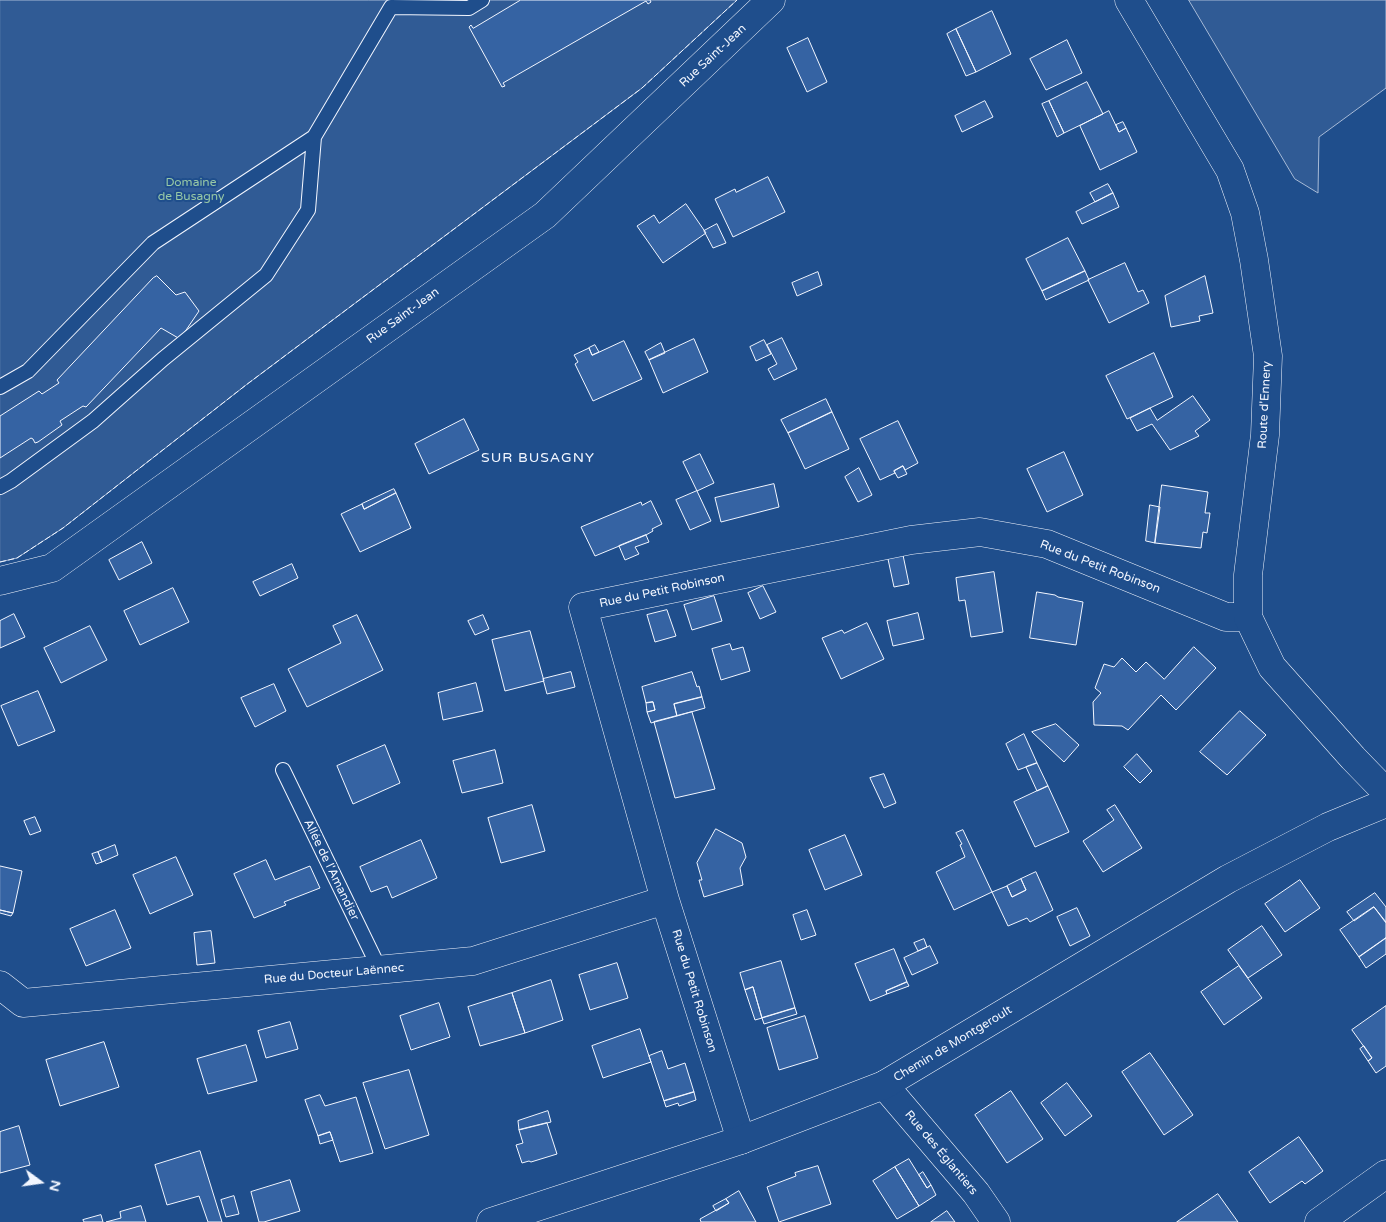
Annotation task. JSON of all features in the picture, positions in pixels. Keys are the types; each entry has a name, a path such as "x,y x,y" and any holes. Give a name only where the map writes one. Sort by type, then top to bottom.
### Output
{"street":[{"name":"Rue Saint-Jean","path":"0,581 52,568 545,215 771,0"},
{"name":"Route d'Ennery","path":"1129,0 1230,170 1245,212 1268,356 1265,436 1248,575 1248,617 1272,667 1386,792"},
{"name":"Rue du Petit Robinson","path":"741,1140 665,900 582,607 911,540 980,532 1047,544 1226,616 1248,617"},
{"name":"Chemin de Montgeroult","path":"491,1222 741,1140 884,1085 1228,879 1328,827 1386,803"},
{"name":"Rue du Docteur Laënnec","path":"0,985 23,1003 473,961 665,900"},
{"name":"Rue des Églantiers","path":"884,1085 976,1193 996,1222"},
{"path":"1319,1222 1386,1174"}],"lane":[{"path":"0,487 94,421 162,359 266,275 308,210 314,137 392,4 469,8 482,0"},
{"path":"0,387 28,371 154,243 314,137"},
{"name":"Allée de l'Amandier","path":"283,770 380,970"}],"shaded area":[{"name":"Domaine de Busagny","path":"0,0 737,0 642,88 246,385 63,528 17,558 0,562"},
{"path":"1189,0 1386,0 1386,88 1319,137 1318,193 1295,179"}],"building":[{"path":"521,0 650,0 651,2 648,4 646,1 503,83 505,86 502,87 469,27 471,25 473,28"},
{"path":"992,11 1011,54 976,72 956,29"},
{"path":"956,29 976,72 966,76 947,34"},
{"path":"808,38 827,82 807,92 787,48"},
{"path":"1067,40 1082,73 1046,90 1030,59"},
{"path":"1087,82 1103,114 1064,133 1049,101"},
{"path":"985,101 993,117 962,132 955,116"},
{"path":"1049,101 1064,133 1057,137 1042,104"},
{"path":"1109,111 1119,132 1126,128 1137,152 1100,170 1080,126"},
{"path":"1123,122 1126,128 1119,132 1116,125"},
{"path":"768,177 785,212 733,237 715,199 735,189 736,192"},
{"path":"1108,184 1113,193 1095,202 1090,193"},
{"path":"1113,193 1119,207 1082,224 1076,212"},
{"path":"686,204 706,233 663,263 637,226 654,215 659,223"},
{"path":"717,224 726,243 713,248 704,231"},
{"path":"1068,238 1085,271 1042,291 1026,259"},
{"path":"1125,263 1138,292 1143,290 1149,303 1109,323 1088,280"},
{"path":"1085,271 1089,280 1046,300 1042,291"},
{"path":"818,272 822,285 797,296 792,283"},
{"path":"157,276 176,295 185,292 199,311 180,339 161,328 86,407 83,406 60,421 62,425 38,442 35,443 31,438 0,458 0,416 39,391 42,394 59,383 57,380"},
{"path":"1205,276 1213,313 1199,316 1200,321 1171,327 1165,296"},
{"path":"782,338 797,369 774,380 768,369 777,364 767,345"},
{"path":"694,339 708,372 663,393 649,360"},
{"path":"764,340 771,354 756,361 750,347"},
{"path":"624,341 642,379 593,401 575,364 578,362 574,355 589,348 592,355"},
{"path":"661,343 665,353 649,360 645,352"},
{"path":"595,345 599,352 592,355 589,348"},
{"path":"1154,353 1173,397 1127,419 1106,376"},
{"path":"1193,396 1210,420 1195,431 1199,436 1170,450 1152,424 1137,431 1130,418 1150,408 1157,420"},
{"path":"826,399 832,412 788,433 781,420"},
{"path":"832,412 849,449 805,469 788,433"},
{"path":"464,419 479,450 429,474 415,444"},
{"path":"898,421 918,463 905,470 903,466 894,471 895,473 880,480 860,439"},
{"path":"1064,452 1083,495 1047,512 1027,469"},
{"path":"700,454 714,483 697,491 683,462"},
{"path":"903,466 907,474 898,478 894,471"},
{"path":"859,468 872,495 858,502 845,477"},
{"path":"774,484 779,507 721,522 715,498"},
{"path":"1162,485 1208,492 1205,513 1210,513 1207,533 1203,532 1201,548 1155,543"},
{"path":"394,489 396,493 364,509 362,504"},
{"path":"697,491 711,521 690,530 676,500"},
{"path":"396,493 411,528 360,552 341,514 362,504 364,509"},
{"path":"651,501 662,524 652,529 653,531 646,535 595,556 581,527 641,502 642,505"},
{"path":"1150,505 1160,507 1155,543 1146,541"},
{"path":"646,535 649,542 635,547 639,554 625,560 619,546"},
{"path":"142,542 152,563 119,580 109,560"},
{"path":"903,555 909,584 894,587 888,559"},
{"path":"292,564 298,578 260,596 253,582"},
{"path":"994,572 1003,632 971,637 965,600 959,601 956,578"},
{"path":"763,586 776,612 760,619 748,593"},
{"path":"173,588 189,622 140,645 124,611"},
{"path":"1037,592 1083,602 1076,645 1030,638"},
{"path":"714,596 722,621 692,630 684,605"},
{"path":"667,610 676,636 655,642 647,615"},
{"path":"918,613 924,639 893,646 887,621"},
{"path":"14,614 25,637 0,648 0,621"},
{"path":"357,615 383,670 307,707 288,669 341,643 333,626"},
{"path":"483,615 489,629 475,635 468,621"},
{"path":"867,623 884,659 841,679 822,638 842,630 844,633"},
{"path":"90,626 107,660 61,683 44,648"},
{"path":"530,631 544,681 505,691 492,640"},
{"path":"730,644 732,650 743,647 750,671 721,680 712,649"},
{"path":"1194,647 1216,668 1176,710 1161,695 1128,730 1122,726 1094,725 1093,702 1101,693 1095,688 1104,664 1114,667 1122,658 1136,672 1146,662 1164,679"},
{"path":"571,672 575,687 547,694 543,679"},
{"path":"692,672 702,697 674,704 677,716 651,723 647,712 655,710 653,702 646,703 642,687"},
{"path":"476,683 483,711 443,720 438,693"},
{"path":"274,684 286,711 255,727 241,698"},
{"path":"38,691 55,731 18,746 1,706"},
{"path":"702,697 705,708 677,716 674,704"},
{"path":"653,702 655,710 647,712 646,703"},
{"path":"1240,711 1266,735 1227,775 1200,752"},
{"path":"692,712 715,789 675,798 654,722"},
{"path":"1056,724 1079,745 1064,762 1032,732"},
{"path":"1024,734 1037,763 1018,770 1006,744"},
{"path":"385,745 400,783 353,804 337,766"},
{"path":"495,750 503,783 462,793 453,761"},
{"path":"1137,754 1152,771 1140,783 1124,767"},
{"path":"1037,763 1048,786 1037,791 1026,767"},
{"path":"884,774 896,803 884,808 870,778"},
{"path":"1048,786 1069,832 1035,847 1014,802"},
{"path":"532,805 545,851 501,863 488,818"},
{"path":"1115,805 1142,848 1103,872 1083,841 1114,820 1107,810"},
{"path":"35,817 41,831 30,835 24,821"},
{"path":"716,829 742,843 746,857 740,868 743,885 704,897 697,863"},
{"path":"963,830 992,892 954,910 936,872 965,857 960,845 962,844 956,833"},
{"path":"845,835 862,875 825,890 809,850"},
{"path":"421,840 437,878 392,898 387,886 371,892 360,867"},
{"path":"115,845 118,855 102,862 98,852"},
{"path":"98,852 102,862 96,864 92,854"},
{"path":"176,857 193,895 150,914 133,875"},
{"path":"266,860 275,880 310,866 320,888 284,902 286,905 254,918 234,874"},
{"path":"0,866 22,871 13,913 0,910"},
{"path":"1036,872 1053,910 1030,922 1027,918 1008,926 992,892 1007,886 1012,897 1026,890 1021,879"},
{"path":"1021,879 1026,890 1012,897 1007,886"},
{"path":"1300,880 1320,908 1285,932 1265,904"},
{"path":"1375,893 1386,907 1386,922 1374,907 1354,921 1347,912"},
{"path":"1374,907 1386,923 1386,938 1359,957 1340,930"},
{"path":"1077,908 1090,936 1070,946 1057,917"},
{"path":"0,910 13,913 11,916 0,913"},
{"path":"115,910 131,948 86,966 70,929"},
{"path":"807,910 816,935 801,940 793,915"},
{"path":"1262,926 1282,955 1248,978 1228,950"},
{"path":"211,931 215,963 197,965 194,933"},
{"path":"1386,938 1386,954 1366,968 1359,957"},
{"path":"924,939 927,947 918,951 914,943"},
{"path":"930,946 938,963 912,975 904,958"},
{"path":"894,949 907,982 886,991 887,994 870,1001 855,964"},
{"path":"781,961 795,1008 762,1018 753,987 745,990 740,973"},
{"path":"617,963 628,998 590,1010 579,975"},
{"path":"1239,966 1262,998 1224,1025 1201,992"},
{"path":"551,980 563,1020 525,1033 512,993"},
{"path":"907,982 909,986 887,994 886,991"},
{"path":"753,987 762,1018 755,1020 745,990"},
{"path":"512,993 525,1033 480,1046 468,1007"},
{"path":"439,1003 450,1037 411,1050 400,1016"},
{"path":"1386,1006 1386,1066 1376,1073 1368,1061 1372,1058 1352,1030"},
{"path":"795,1008 797,1014 764,1024 762,1018"},
{"path":"805,1016 818,1058 779,1070 767,1028"},
{"path":"290,1022 298,1049 266,1058 258,1031"},
{"path":"640,1029 651,1062 603,1078 592,1046"},
{"path":"104,1042 119,1087 60,1106 46,1060"},
{"path":"246,1045 257,1081 208,1094 197,1059"},
{"path":"1364,1046 1372,1058 1368,1061 1360,1049"},
{"path":"662,1051 668,1069 685,1063 694,1092 664,1101 649,1056"},
{"path":"1150,1053 1193,1115 1164,1135 1122,1072"},
{"path":"409,1070 429,1135 385,1149 363,1083"},
{"path":"1067,1083 1092,1116 1065,1136 1041,1103"},
{"path":"1011,1091 1043,1139 1007,1163 975,1115"},
{"path":"694,1092 696,1100 679,1106 678,1103 666,1107 664,1101"},
{"path":"320,1095 325,1106 356,1097 373,1153 340,1162 330,1132 318,1136 305,1100"},
{"path":"548,1111 551,1122 519,1130 518,1121"},
{"path":"547,1123 557,1154 522,1163 516,1145 523,1143 519,1130"},
{"path":"19,1126 30,1165 0,1173 0,1132"},
{"path":"330,1132 333,1140 320,1144 318,1136"},
{"path":"1299,1137 1323,1171 1305,1184 1302,1181 1270,1203 1249,1172"},
{"path":"200,1151 222,1222 208,1222 199,1196 167,1205 155,1165"},
{"path":"909,1159 927,1188 931,1185 936,1195 919,1206 895,1167"},
{"path":"818,1166 831,1204 779,1222 767,1187 796,1176 795,1173"},
{"path":"895,1167 919,1206 897,1219 873,1181"},
{"path":"923,1172 931,1185 927,1188 919,1175"},
{"path":"290,1180 300,1211 259,1222 251,1192"},
{"path":"739,1191 756,1222 701,1222 700,1219 729,1203 726,1199"},
{"path":"1218,1194 1238,1222 1177,1222"},
{"path":"234,1196 239,1214 226,1217 221,1200"},
{"path":"726,1199 729,1203 716,1211 713,1206"},
{"path":"141,1206 146,1222 106,1222 121,1218 120,1212"},
{"path":"947,1211 955,1222 931,1222"},
{"path":"101,1215 103,1222 84,1222 83,1220"}],"fence":[{"path":"0,562 17,558 63,528 246,385 642,88 737,0"}],"district":[{"name":"SUR BUSAGNY","path":"538,458"}]}
